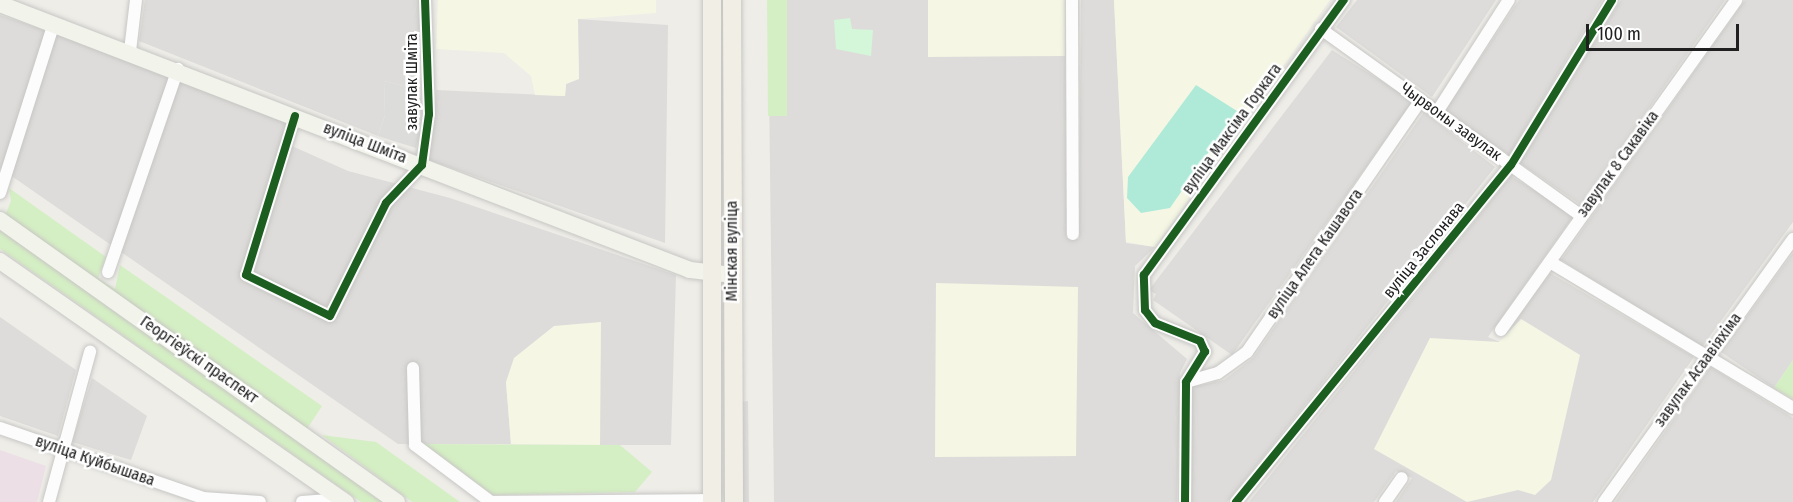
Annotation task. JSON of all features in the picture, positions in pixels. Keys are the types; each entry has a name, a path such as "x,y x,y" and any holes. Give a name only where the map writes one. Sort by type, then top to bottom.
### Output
{"main road":[{"name":"Мінская вуліца","path":"712,0 712,501"},
{"name":"Мінская вуліца","path":"732,0 734,502"},
{"name":"вуліца Шміта","path":"0,4 178,69 422,165 711,274 732,275"},
{"name":"Георгіеўскі праспект","path":"0,219 397,502"},
{"name":"Георгіеўскі праспект","path":"0,261 344,501"}],"street":[{"path":"130,51 136,0"},
{"name":"завулак Шміта","path":"422,165 429,114 425,0"},
{"path":"1072,0 1073,234"},
{"name":"вуліца Максіма Горкага","path":"1186,382 1204,352 1200,341 1155,323 1145,310 1144,275 1344,0"},
{"path":"1437,112 1509,0"},
{"name":"вуліца Заслонава","path":"1236,502 1511,165 1612,0"},
{"name":"завулак 8 Сакавіка","path":"1502,330 1736,0"},
{"path":"0,193 54,23"},
{"name":"Чырвоны завулак","path":"1321,29 1581,216"},
{"path":"108,272 178,69"},
{"name":"вуліца Алега Кашавога","path":"1186,382 1218,373 1247,352 1421,100"},
{"path":"295,116 246,275 330,316 386,203 422,165"},
{"name":"завулак Асаавіяхіма","path":"1604,502 1793,239"},
{"path":"1550,262 1793,408"},
{"path":"49,502 90,352"},
{"path":"413,368 415,445 491,502 712,501"},
{"path":"1185,502 1186,382"},
{"name":"вуліца Куйбышава","path":"0,428 203,498 260,502"},
{"path":"1385,502 1402,478"},
{"path":"302,502 344,501"}],"shaded area":[{"path":"145,0 419,0 419,90 384,81 385,115 378,136 139,41"},
{"path":"438,0 656,0 656,13 578,19 579,79 566,84 565,96 535,95 531,76 504,53 436,49"},
{"path":"768,0 1065,0 1067,238 1079,239 1081,0 1114,0 1126,243 1155,247 1135,266 1133,313 1187,359 1180,373 1177,502 774,502"},
{"path":"928,0 1065,0 1065,56 928,57"},
{"path":"1114,0 1330,0 1155,247 1126,242"},
{"path":"1357,0 1496,0 1432,97 1336,27"},
{"path":"1519,0 1602,0 1509,155 1445,111"},
{"path":"1621,0 1725,0 1581,205 1520,163"},
{"path":"1745,0 1793,0 1793,222 1702,347 1561,260"},
{"path":"0,15 183,77 286,123 283,142 348,171 450,198 676,275 671,445 600,445 600,322 506,382 511,444 398,444 0,168"},
{"path":"577,19 668,25 665,243 429,160 436,90 565,96 566,84 579,78"},
{"path":"1332,50 1413,101 1232,355 1153,300 1156,294 1149,290"},
{"path":"384,81 419,90 425,118 416,148 378,136 385,115"},
{"path":"1424,112 1495,167 1227,502 1192,502 1192,387 1224,380 1253,358"},
{"path":"1511,176 1574,215 1488,337 1500,342 1550,273 1694,357 1593,502 1396,502 1412,478 1396,471 1374,502 1249,502"},
{"path":"1793,253 1793,360 1774,388 1721,352"},
{"path":"936,283 1078,287 1076,456 935,457"},
{"path":"0,317 76,370 58,436 0,416"},
{"path":"1521,319 1580,355 1551,480 1535,495 1518,490 1467,502 1374,449 1430,338 1499,342"},
{"path":"601,322 600,445 511,444 506,382 514,358 554,326"},
{"path":"1711,367 1793,418 1793,502 1615,502"},
{"path":"92,378 147,416 131,460 72,442"},
{"path":"748,401 749,502 742,502 740,402"},
{"path":"0,450 46,466 37,502 0,502"}],"green space":[{"path":"767,0 787,0 787,116 768,116"},
{"path":"850,18 852,29 873,30 871,56 836,49 834,20"},
{"path":"1196,85 1237,111 1170,208 1141,213 1127,198 1128,177"},
{"path":"9,188 106,257 98,278 115,289 120,265 322,406 307,429 0,212 6,213 11,201"},
{"path":"0,230 382,502 361,502 0,249"},
{"path":"1793,360 1793,399 1774,388"},
{"path":"322,435 376,442 460,502 412,502"},
{"path":"423,444 620,445 652,472 635,492 493,495"}],"cycle path":[{"path":"295,116 246,275 330,316 386,203 422,165 429,114 425,0"},
{"path":"1185,502 1186,382 1205,352 1200,341 1155,323 1145,310 1144,275 1344,0"},
{"path":"1236,502 1511,165 1612,0"}]}
